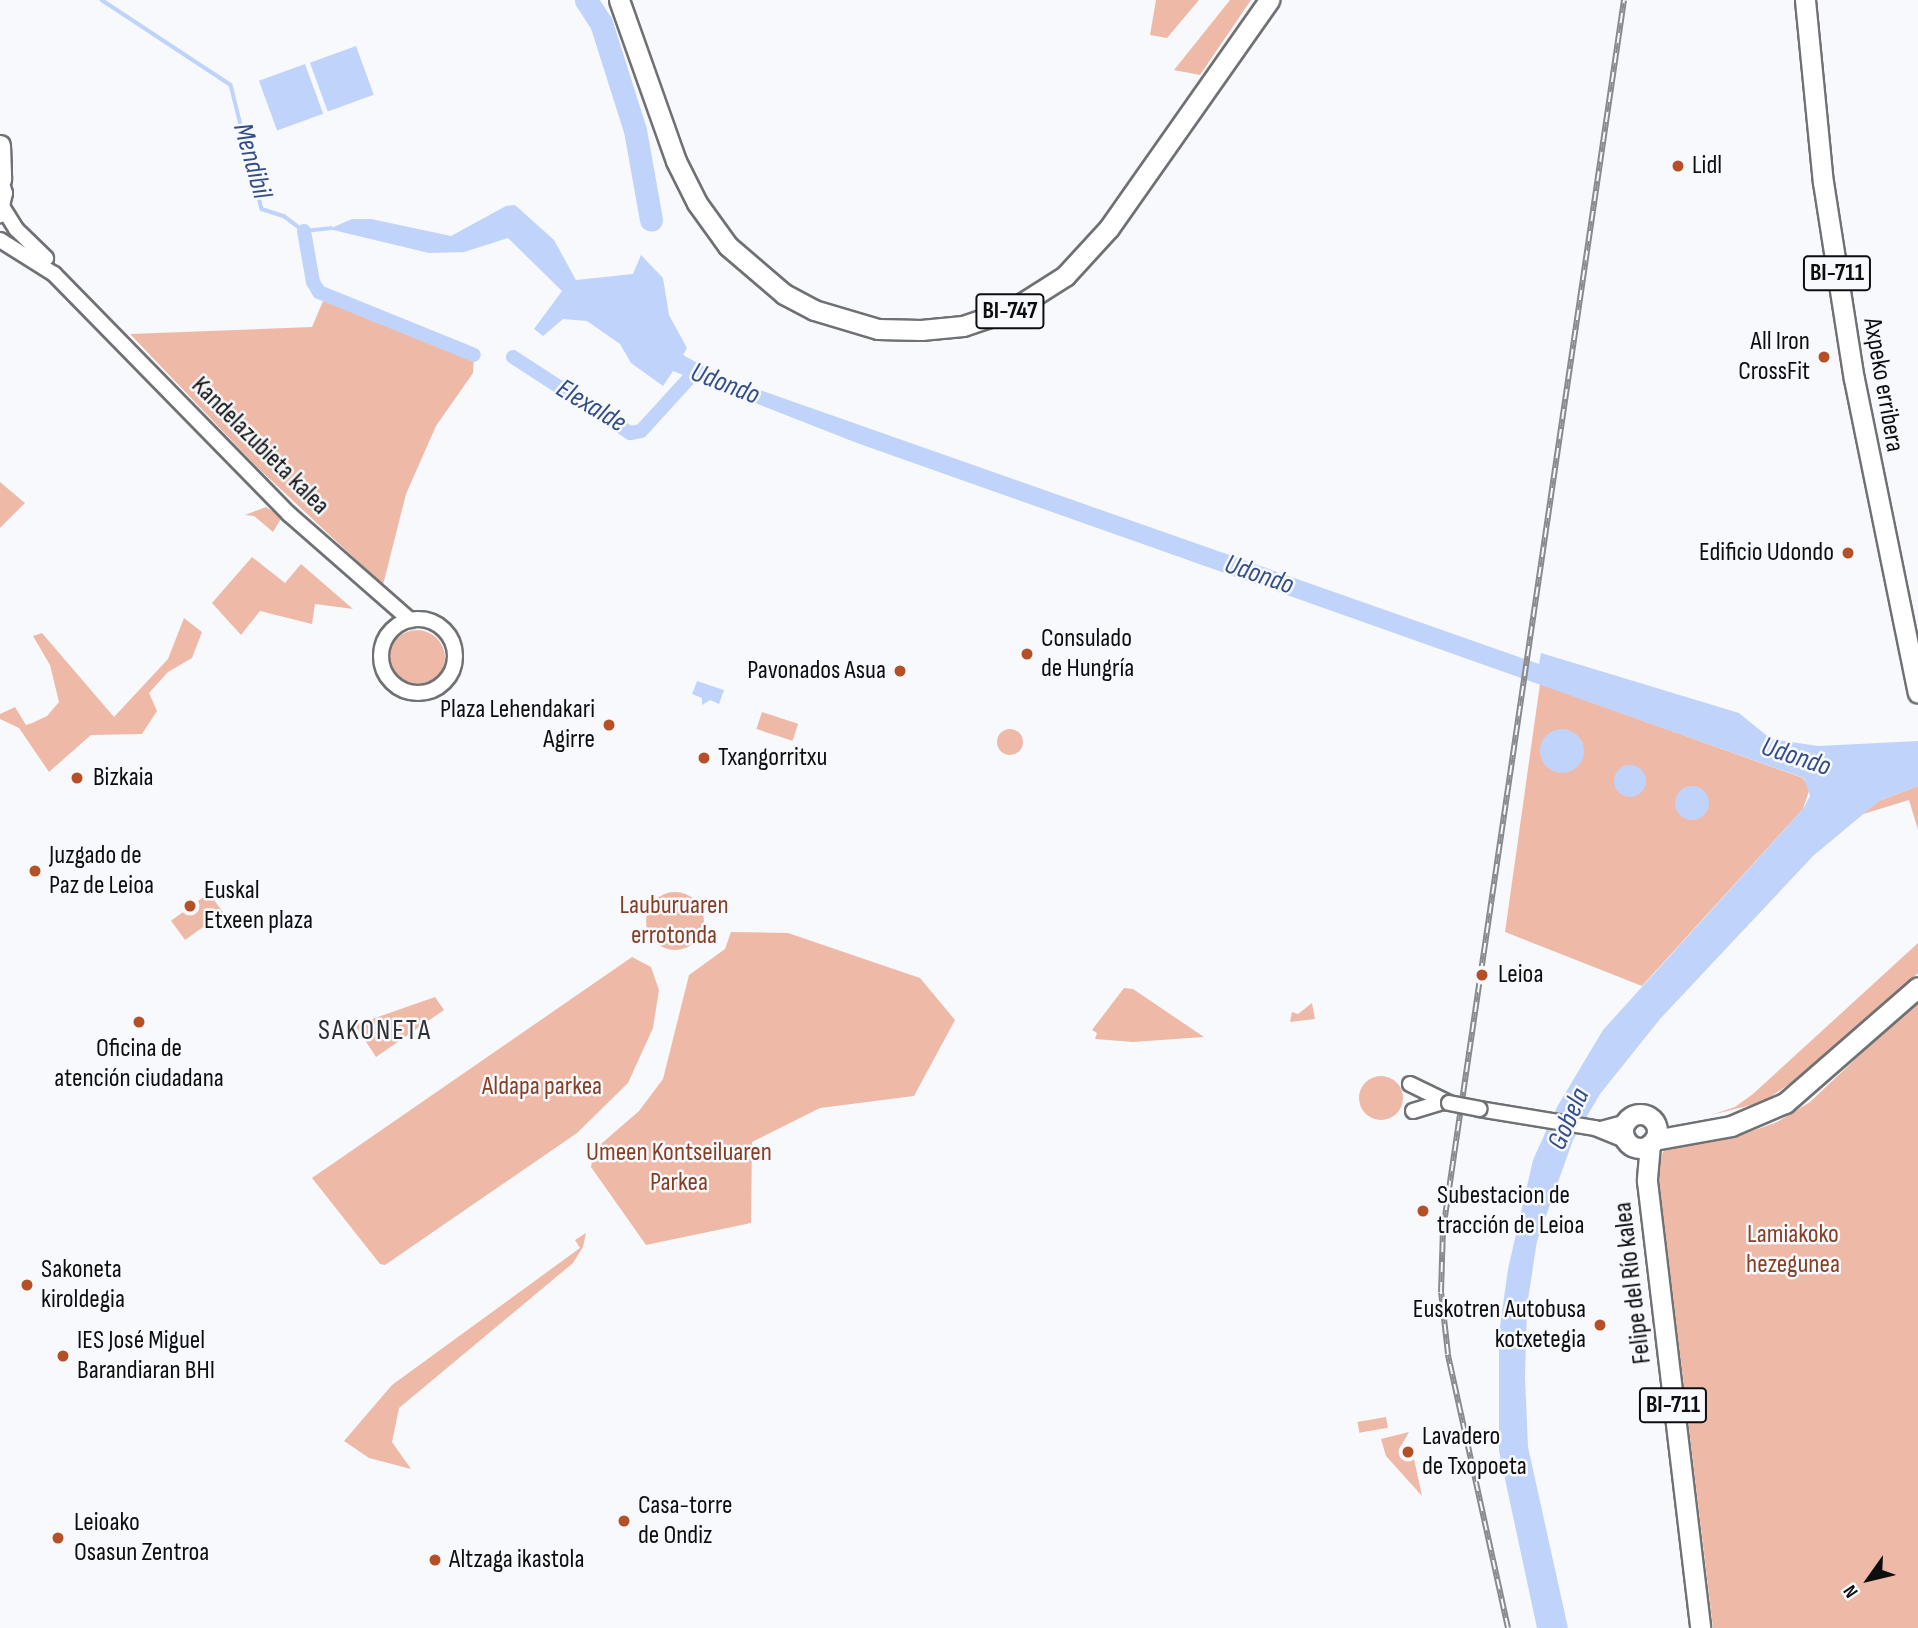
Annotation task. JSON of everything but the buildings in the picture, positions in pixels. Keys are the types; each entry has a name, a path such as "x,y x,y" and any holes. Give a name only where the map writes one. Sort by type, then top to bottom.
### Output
{"main road":[{"name":"BI-747","path":"619,0 676,161 697,203 728,246 783,294 814,310 878,329 921,330 963,326 1013,309 1065,276 1109,228 1269,0"},
{"name":"Axpeko erribera","path":"1805,0 1832,244 1891,569 1918,694"},
{"path":"0,145 1,178"},
{"path":"1653,1136 1638,1114 1626,1136 1640,1148 1653,1136 1731,1126 1786,1103 1918,987"},
{"name":"Felipe del Río kalea","path":"1626,1136 1647,1181"},
{"name":"Felipe del Río kalea","path":"1653,1136 1647,1181 1700,1628"}],"street":[{"path":"1,178 2,211"},
{"name":"Kandelazubieta kalea","path":"2,211 16,229 79,288 108,325"},
{"name":"Kandelazubieta kalea","path":"0,240 54,274 108,325 289,514 380,598 410,620"},
{"name":"Kandelazubieta kalea","path":"380,598 392,629"},
{"path":"410,620 437,625 451,639 454,666 438,688 428,692 405,691 387,677 381,653 392,629 410,620"},
{"path":"1410,1084 1446,1103 1601,1129 1626,1136"},
{"path":"1413,1111 1446,1103"}],"green space":[{"path":"1156,0 1199,0 1167,38 1150,35"},
{"path":"1230,0 1251,0 1200,75 1174,70"},
{"path":"323,301 474,355 473,373 436,426 406,494 383,585 257,467 130,334 312,327"},
{"path":"0,482 25,503 0,528"},
{"path":"266,507 282,517 273,532 254,516 245,515"},
{"path":"252,557 285,583 301,564 353,609 315,604 312,624 260,611 241,635 212,603"},
{"path":"184,618 202,632 192,658 168,672 149,693 157,711 142,734 91,735 49,772 19,728 0,719 0,714 15,707 26,725 47,716 59,702 50,665 33,636 42,633 114,717 168,659"},
{"path":"411,630 423,630 437,638 445,652 443,669 437,678 423,686 411,686 394,674 389,664 389,652 401,635"},
{"path":"1540,684 1803,778 1810,788 1803,809 1642,986 1505,932"},
{"path":"762,712 798,724 793,741 756,729"},
{"path":"1010,729 1019,733 1023,742 1019,751 1010,755 1001,751 997,742 1001,733"},
{"path":"1918,786 1918,830 1909,800 1860,815 1879,801"},
{"name":"Lauburuaren errotonda","path":"675,892 686,894 699,905 704,921 702,932 691,945 675,950 664,948 651,937 646,921 648,910 659,897"},
{"path":"209,893 223,912 185,940 171,921"},
{"name":"Umeen Kontseiluaren Parkea","path":"731,932 788,933 920,978 955,1020 914,1096 820,1108 752,1142 751,1223 646,1245 591,1167 594,1150 639,1111 663,1079 689,975 725,949"},
{"path":"1918,943 1918,973 1814,1067 1763,1102 1711,1115 1735,1107 1753,1094"},
{"name":"Aldapa parkea","path":"632,957 651,967 659,990 653,1028 628,1083 577,1133 385,1265 380,1264 312,1178"},
{"path":"1124,988 1133,989 1204,1037 1133,1042 1095,1039 1097,1033 1092,1030"},
{"path":"435,997 444,1010 376,1057 355,1025"},
{"name":"Lamiakoko hezegunea","path":"1918,1000 1918,1628 1713,1628 1657,1163 1666,1147 1682,1141 1736,1137 1777,1122 1810,1102"},
{"path":"1312,1003 1315,1019 1290,1022 1292,1012 1298,1014"},
{"path":"1381,1076 1397,1082 1403,1098 1397,1114 1381,1120 1365,1114 1359,1098 1365,1082"},
{"path":"586,1233 583,1247 573,1263 399,1408 392,1442 411,1469 369,1458 344,1441 392,1385 580,1248 575,1240"},
{"path":"1386,1417 1388,1428 1359,1433 1357,1422"},
{"path":"1409,1432 1401,1446 1404,1460 1414,1459 1422,1496 1386,1456 1381,1439"}],"water":[{"path":"356,46 374,95 328,112 310,63"},
{"path":"305,64 323,114 277,131 259,81"},
{"name":"Gobela","path":"515,205 554,240 576,280 633,274 641,255 663,278 669,315 687,348 683,355 723,377 1539,664 1541,653 1739,713 1771,739 1818,746 1918,741 1918,786 1879,801 1813,856 1660,1019 1600,1094 1573,1140 1537,1241 1527,1306 1525,1377 1528,1447 1568,1628 1537,1628 1499,1451 1499,1334 1508,1269 1533,1160 1557,1107 1603,1030 1803,809 1810,796 1804,778 857,443 673,371 663,386 631,363 620,344 587,321 563,319 543,336 534,329 562,291 508,238 464,252 429,253 329,229 352,219 371,219 451,236 506,206"},
{"path":"697,681 724,690 719,704 710,700 702,705 702,698 692,694"},
{"path":"1562,729 1571,730 1578,735 1583,742 1583,760 1578,767 1571,772 1562,773 1553,772 1546,767 1541,760 1540,751 1541,742 1546,735 1553,730"},
{"path":"1630,765 1641,770 1646,781 1641,792 1630,797 1619,792 1614,781 1619,770"},
{"path":"1692,786 1704,791 1709,803 1704,815 1692,820 1680,815 1675,803 1680,791"}],"waterway":[{"name":"Mendibil","path":"102,0 231,85 262,209 284,216 304,231 331,228"},
{"name":"Udondo","path":"586,0 601,23 635,130 651,220"},
{"path":"304,231 313,282 319,292 474,355"},
{"name":"Elexalde","path":"513,357 630,433 641,431 693,374"}],"railway":[{"path":"1508,1628 1448,1354 1441,1292 1443,1230 1624,0"}],"place":[{"name":"Lidl","path":"1678,166"},
{"name":"All Iron CrossFit","path":"1824,357"},
{"name":"Edificio Udondo","path":"1848,553"},
{"name":"Consulado de Hungría","path":"1027,654"},
{"name":"Pavonados Asua","path":"900,671"},
{"name":"Plaza Lehendakari Agirre","path":"609,725"},
{"name":"Txangorritxu","path":"704,758"},
{"name":"Bizkaia","path":"77,778"},
{"name":"Juzgado de Paz de Leioa","path":"35,871"},
{"name":"Euskal Etxeen plaza","path":"190,906"},
{"name":"Leioa","path":"1482,975"},
{"name":"Oficina de atención ciudadana","path":"139,1022"},
{"name":"Subestacion de tracción de Leioa","path":"1423,1211"},
{"name":"Sakoneta kiroldegia","path":"27,1285"},
{"name":"Euskotren Autobusa kotxetegia","path":"1600,1325"},
{"name":"IES José Miguel Barandiaran BHI","path":"63,1356"},
{"name":"Lavadero de Txopoeta","path":"1408,1452"},
{"name":"Casa-torre de Ondiz","path":"624,1521"},
{"name":"Leioako Osasun Zentroa","path":"58,1538"},
{"name":"Altzaga ikastola","path":"435,1560"}],"district":[{"name":"SAKONETA","path":"375,1031"}]}
